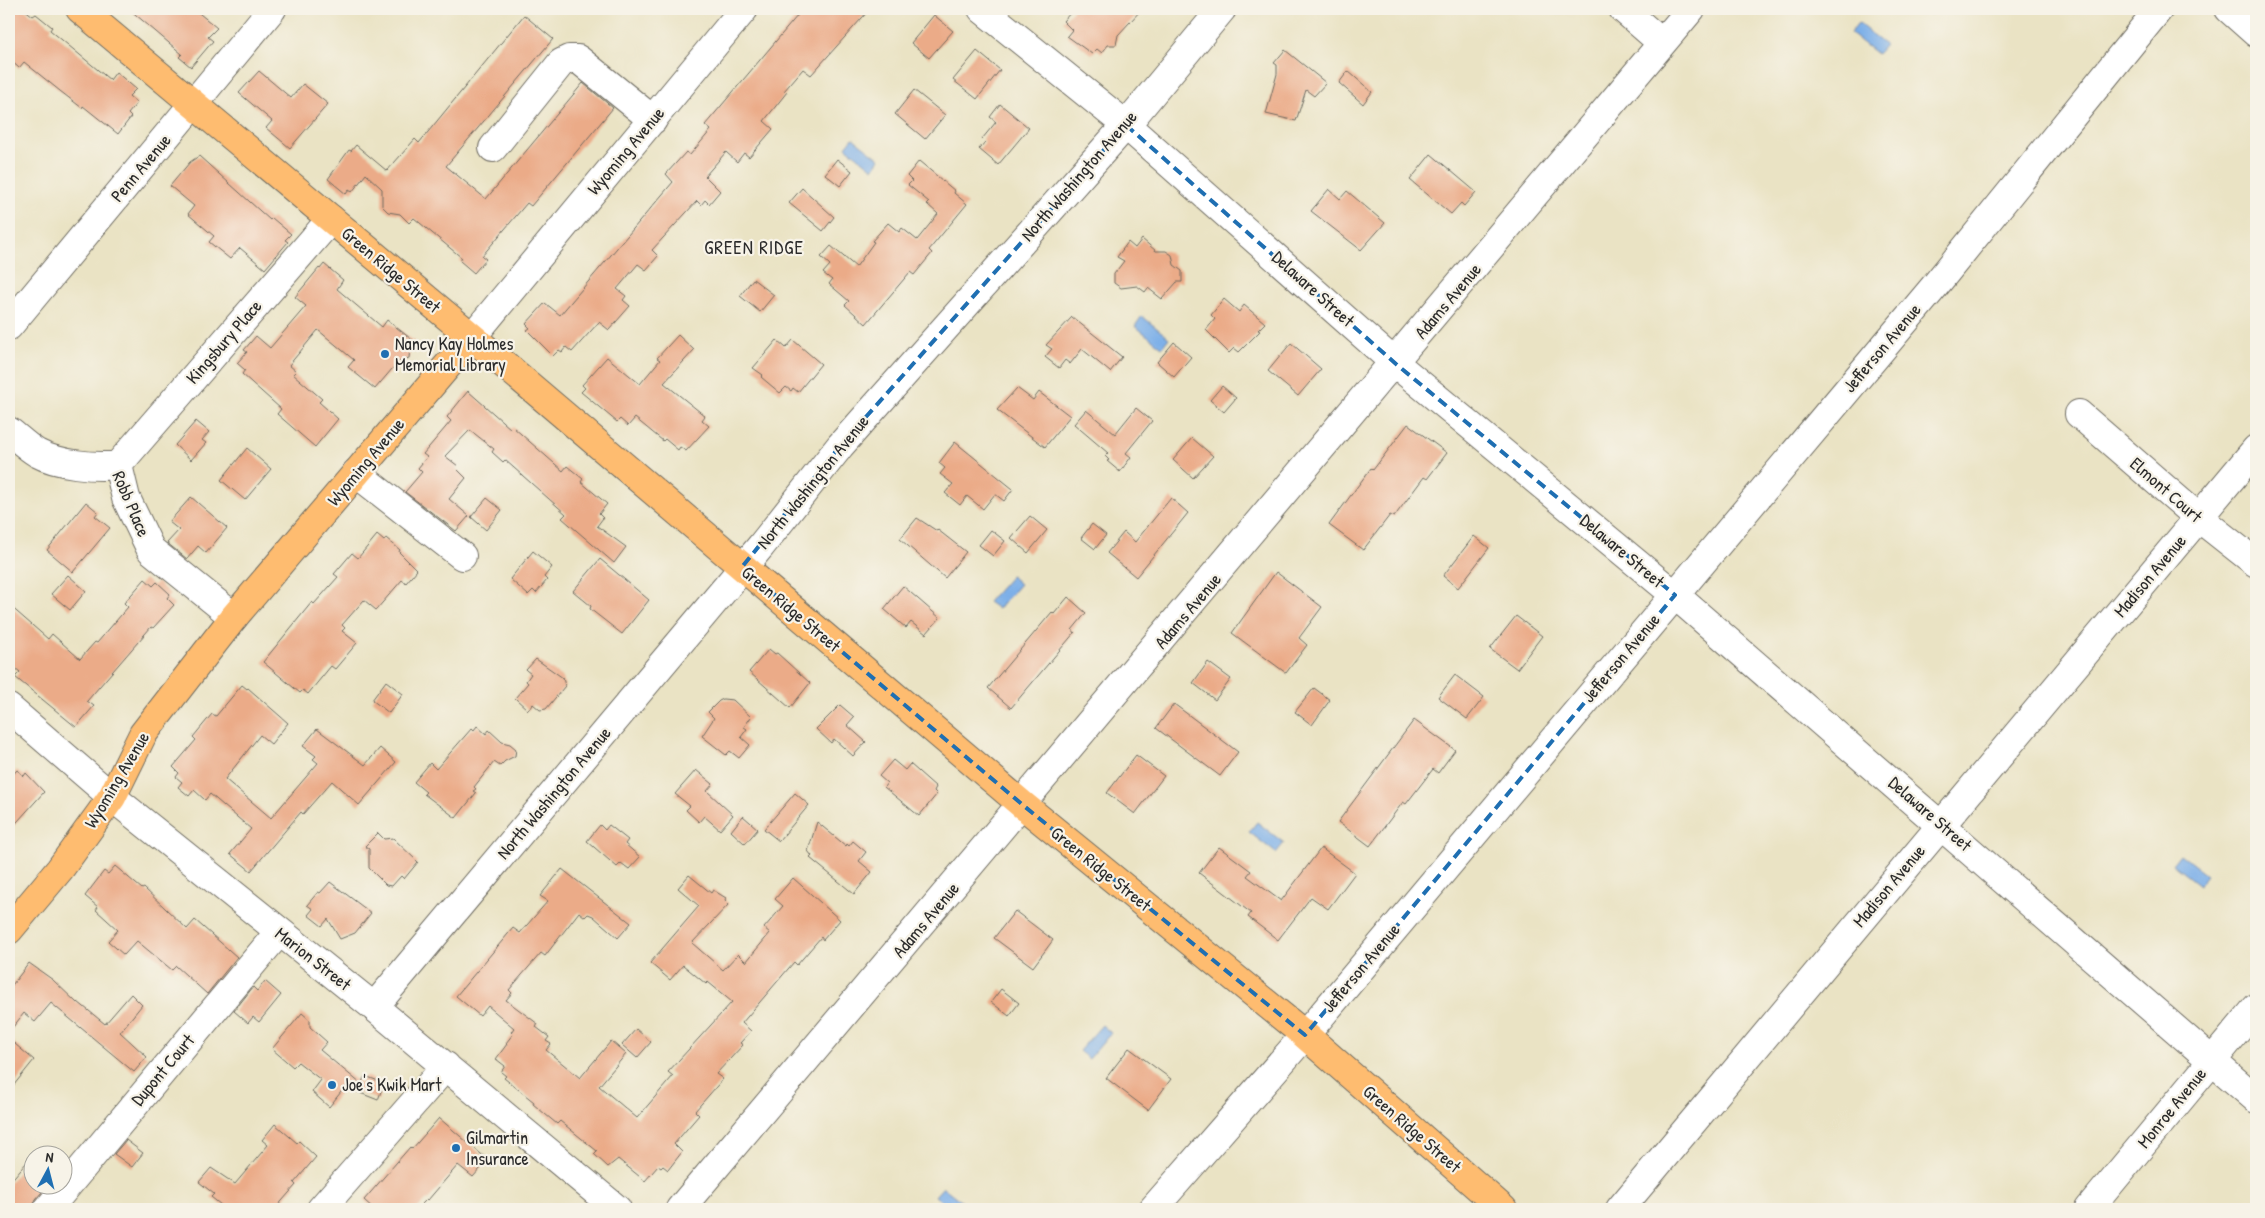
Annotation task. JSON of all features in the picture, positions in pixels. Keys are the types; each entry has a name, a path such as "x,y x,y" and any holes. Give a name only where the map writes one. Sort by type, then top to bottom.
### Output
{"main road":[{"name":"Green Ridge Street","path":"80,9 472,337 1024,806 1305,1035 1503,1209"},
{"name":"Wyoming Avenue","path":"9,930 60,869 112,797 143,734 234,617 472,337"}],"street":[{"name":"Penn Avenue","path":"9,326 272,9"},
{"name":"Wyoming Avenue","path":"472,337 744,9"},
{"name":"Delaware Street","path":"982,9 1126,125 1396,364 1675,594 2256,1099"},
{"name":"North Washington Avenue","path":"374,1007 742,568 840,446 1126,125 1222,9"},
{"path":"1623,9 1662,43"},
{"name":"Adams Avenue","path":"680,1209 1024,806 1396,364 1690,9"},
{"name":"Jefferson Avenue","path":"1153,1209 1305,1035 1934,287 2159,9"},
{"path":"2229,9 2256,33"},
{"path":"493,148 561,64 570,59 578,59 653,120"},
{"name":"Kingsbury Place","path":"118,465 331,220"},
{"name":"Elmont Court","path":"2079,414 2199,518 2256,563"},
{"name":"Robb Place","path":"9,431 37,453 57,459 101,467 118,465 126,498 151,550 234,617"},
{"name":"Madison Avenue","path":"1620,1209 2256,449"},
{"path":"356,473 462,556"},
{"name":"Marion Street","path":"9,708 112,797 374,1007 617,1209"},
{"name":"Dupont Court","path":"48,1209 279,932"},
{"name":"Monroe Avenue","path":"2089,1209 2256,1008"},
{"path":"321,1209 446,1066"}],"highlighted area":[{"path":"1126,125 1396,364 1675,595 1305,1035 1024,806 742,567 840,446"}],"water":[{"path":"1858,23 1885,45 1877,54 1850,33"},
{"path":"853,138 880,159 873,169 846,147"},
{"path":"1142,316 1169,338 1162,347 1135,326"},
{"path":"1011,576 1020,584 998,609 988,602"},
{"path":"1257,822 1284,843 1276,853 1249,832"},
{"path":"2180,854 2207,875 2199,885 2172,864"},
{"path":"1102,1025 1111,1033 1089,1059 1079,1051"},
{"path":"943,1187 970,1208 952,1209 935,1196"}],"building":[{"path":"9,9 24,9 33,16 36,14 52,27 50,30 110,80 116,72 136,89 129,96 137,103 128,114 131,117 118,134 24,62 19,68 9,59"},
{"path":"129,9 194,9 217,28 208,37 213,41 191,67 179,57 182,54"},
{"path":"803,9 870,9 811,75 803,69 784,91 787,92 764,121 773,129 749,157 744,153 737,162 726,152 705,176 720,191 709,204 705,200 701,205 697,201 652,250 658,256 646,270 638,264 617,289 626,296 623,300 630,306 609,330 599,322 572,352 566,347 562,352 559,350 553,356 527,330 530,328 526,324 545,303 560,315 673,182 666,174 686,152 690,155 711,130 705,125"},
{"path":"1074,9 1142,9 1118,35 1116,45 1108,45 1102,53 1097,49 1092,54 1067,36 1072,30 1063,21"},
{"path":"524,15 553,39 446,166 486,199 583,83 613,108 531,206 527,203 482,256 486,259 474,273 460,261 462,258 414,218 409,223 400,214 388,212 382,206 382,189 366,174 352,192 349,190 346,194 328,179 349,150 351,151 356,145 387,171 415,139 419,143"},
{"path":"934,15 953,31 929,58 911,43"},
{"path":"1285,50 1326,83 1314,96 1306,90 1296,121 1266,114 1277,74 1277,65 1274,63"},
{"path":"977,51 1000,70 977,99 953,80"},
{"path":"259,71 291,98 303,84 328,104 290,148 266,128 272,121 239,93"},
{"path":"1348,71 1372,92 1363,104 1339,83"},
{"path":"914,90 945,115 925,139 895,114"},
{"path":"1000,104 1029,128 998,165 979,149 985,142 982,139 996,122 990,117"},
{"path":"1431,154 1476,192 1464,206 1461,203 1451,214 1410,180"},
{"path":"199,156 270,220 272,218 291,234 285,240 288,242 265,269 240,248 230,259 209,242 214,236 188,214 194,206 170,186 190,162"},
{"path":"837,159 852,171 840,186 825,174"},
{"path":"919,161 955,191 954,193 967,204 929,250 932,253 914,275 910,272 866,324 845,305 849,301 829,284 832,280 823,273 830,265 821,257 831,246 856,267 874,242 872,241 888,223 899,232 902,228 917,240 938,214 927,204 929,202 908,185 912,181 907,176"},
{"path":"802,188 834,217 823,231 789,203"},
{"path":"1329,189 1340,199 1347,191 1385,223 1361,250 1311,211"},
{"path":"1142,239 1156,251 1166,251 1172,255 1174,265 1182,271 1182,282 1177,282 1162,299 1148,288 1145,292 1137,286 1121,288 1114,283 1114,274 1124,261 1117,257 1128,242 1135,248"},
{"path":"324,264 343,280 337,289 382,327 387,320 415,342 410,348 409,358 398,362 375,389 348,367 354,360 318,330 289,365 296,371 293,374 322,399 319,402 338,419 315,447 277,414 281,409 242,374 245,370 237,363 247,352 244,350 256,336 270,348 306,306 295,297"},
{"path":"753,279 774,295 760,312 740,296"},
{"path":"1224,299 1239,312 1244,305 1265,323 1258,330 1260,331 1239,352 1234,348 1229,353 1206,330 1215,319 1211,315"},
{"path":"1072,317 1122,357 1110,372 1082,349 1070,364 1065,360 1059,368 1045,357 1052,349 1046,345"},
{"path":"678,335 694,350 664,383 705,416 702,420 709,426 686,451 680,447 678,450 665,439 663,441 635,418 628,426 620,419 617,422 581,392 585,388 582,385 607,357 640,384 660,360 657,358"},
{"path":"777,340 786,348 793,340 821,364 798,392 793,388 791,391 786,387 780,393 761,377 763,375 753,368"},
{"path":"1174,342 1191,357 1174,377 1157,362"},
{"path":"1291,343 1321,369 1298,396 1268,371"},
{"path":"1222,386 1236,398 1224,412 1210,400"},
{"path":"1017,388 1033,400 1039,392 1070,416 1045,447 997,410"},
{"path":"468,391 563,471 567,466 583,479 581,482 607,504 599,514 603,518 597,526 626,547 614,563 562,518 566,514 505,460 503,462 492,452 494,449 470,430 445,456 458,466 456,468 466,478 449,499 469,516 456,531 405,492 422,472 418,468 427,457 423,454 451,421 447,417"},
{"path":"1136,408 1152,421 1126,453 1131,457 1120,472 1107,461 1109,460 1105,456 1108,453 1074,424 1086,410 1115,434"},
{"path":"196,421 209,432 202,440 206,443 191,460 175,445"},
{"path":"1408,424 1447,453 1427,479 1424,477 1394,517 1390,515 1363,550 1329,525 1371,468 1373,470"},
{"path":"1192,438 1213,456 1193,478 1173,460"},
{"path":"955,442 1013,489 1004,501 995,494 983,509 967,496 960,505 945,493 953,484 940,474 945,468 939,463"},
{"path":"247,448 271,469 245,500 221,480"},
{"path":"191,497 227,528 206,553 198,546 187,559 167,543 179,530 169,522"},
{"path":"487,498 502,510 486,530 471,517"},
{"path":"1171,498 1188,513 1136,577 1107,553 1124,532 1135,542"},
{"path":"86,502 98,512 95,516 110,528 73,572 47,550"},
{"path":"1030,516 1047,530 1028,553 1011,538"},
{"path":"917,518 938,530 966,552 945,578 900,539"},
{"path":"1092,524 1106,535 1095,549 1081,538"},
{"path":"991,530 1005,541 993,556 979,545"},
{"path":"377,535 384,541 386,538 400,550 399,552 417,570 406,583 402,580 376,610 364,600 342,625 345,628 342,631 357,643 335,669 331,666 308,694 303,690 300,693 263,662 312,602 314,604 338,577 334,574 352,553 358,558"},
{"path":"1474,536 1489,548 1458,588 1443,576"},
{"path":"533,551 552,567 544,577 547,580 536,593 533,590 528,595 510,579"},
{"path":"600,559 649,600 622,634 590,609 591,606 573,591"},
{"path":"1276,572 1322,607 1299,638 1307,645 1286,673 1232,633"},
{"path":"68,575 86,591 70,610 51,594"},
{"path":"145,579 153,586 157,582 170,594 167,598 174,605 153,628 151,627 87,701 94,706 76,727 15,677 20,672 9,663 9,605 48,639 52,634 80,659 95,642 97,643 128,607 124,603"},
{"path":"903,586 940,618 926,634 911,622 906,628 884,609"},
{"path":"1068,597 1086,613 1072,630 1075,632 1011,708 988,688 1052,612 1054,614"},
{"path":"1516,616 1542,636 1517,669 1490,649"},
{"path":"769,649 775,654 777,653 810,683 790,708 749,672"},
{"path":"536,659 563,678 565,686 546,709 540,710 533,704 528,710 515,698 528,683 526,681 531,674 526,670"},
{"path":"1208,662 1231,679 1215,700 1193,683"},
{"path":"1455,675 1484,697 1467,719 1438,697"},
{"path":"386,681 403,694 389,713 372,700"},
{"path":"242,685 248,688 288,723 271,744 260,735 225,779 271,818 318,763 313,759 316,756 303,746 317,729 365,765 380,748 396,762 359,805 332,781 303,814 301,812 251,871 230,854 251,829 210,794 205,800 194,790 189,796 178,787 182,782 176,777 179,773 173,767 196,740 193,737 212,714 216,716"},
{"path":"1314,688 1330,700 1312,725 1295,712"},
{"path":"723,699 733,700 751,717 744,727 747,729 741,737 750,745 739,758 730,751 726,755 702,736 714,718 708,712"},
{"path":"1174,704 1238,752 1220,776 1156,728"},
{"path":"840,705 854,717 847,725 866,742 853,756 834,739 831,743 816,729"},
{"path":"1414,720 1455,750 1438,773 1433,769 1406,804 1403,802 1370,846 1338,822"},
{"path":"477,726 486,734 489,730 502,742 510,744 516,749 515,756 500,766 494,762 474,787 476,789 473,791 476,793 456,818 424,794 426,792 414,782 430,763 436,769 472,728 474,730"},
{"path":"1136,755 1164,776 1135,814 1107,793"},
{"path":"893,760 905,770 910,764 936,787 934,791 937,794 919,816 884,787 887,783 879,776"},
{"path":"17,770 24,776 26,773 44,792 9,831 9,779"},
{"path":"696,770 713,784 707,791 733,815 720,830 704,816 699,822 686,810 690,806 675,794"},
{"path":"795,793 809,805 779,841 764,829"},
{"path":"743,816 758,829 745,844 731,831"},
{"path":"817,822 846,846 847,844 849,846 853,841 866,852 859,861 872,872 854,894 810,858 812,856 808,851"},
{"path":"600,825 605,830 609,825 628,840 625,844 640,857 629,869 621,863 617,867 587,841"},
{"path":"378,833 384,839 393,838 418,862 404,879 401,876 392,886 386,885 369,868 369,849 365,846"},
{"path":"1219,847 1251,871 1247,876 1281,901 1321,848 1355,873 1328,909 1311,897 1278,940 1248,917 1251,913 1199,873"},
{"path":"115,866 142,889 144,888 187,929 195,920 237,957 207,994 176,966 172,970 137,941 124,955 108,941 118,930 96,910 98,907 85,896 104,871 108,874"},
{"path":"562,869 631,923 618,938 593,916 588,914 585,917 579,912 545,956 541,953 509,990 512,993 506,1000 538,1024 536,1027 549,1037 546,1041 551,1044 546,1050 580,1078 611,1041 626,1054 599,1086 637,1118 673,1076 668,1072 732,1002 683,965 670,980 650,963 699,906 678,888 689,875 711,893 713,890 726,898 725,900 729,904 692,943 723,970 738,954 746,962 770,933 764,928 783,906 775,899 793,878 840,920 823,940 821,937 797,965 794,962 742,1023 751,1031 740,1043 743,1045 716,1074 723,1079 695,1111 699,1115 674,1144 682,1152 668,1170 663,1166 661,1168 658,1166 645,1181 618,1159 608,1167 594,1154 597,1151 560,1121 557,1124 533,1104 534,1102 504,1078 506,1076 501,1072 505,1066 496,1059 513,1034 511,1032 514,1028 488,1006 480,1016 456,996 513,928 520,933 548,901 540,896"},
{"path":"330,882 371,913 355,933 340,939 328,919 322,926 308,915 313,909 307,905"},
{"path":"1015,911 1053,940 1033,967 994,938"},
{"path":"29,963 53,980 77,1003 105,1024 131,994 142,1005 120,1032 147,1057 134,1072 51,1003 35,1022 24,1013 9,1032 9,989"},
{"path":"265,981 281,995 259,1022 253,1017 248,1023 234,1011 253,987 257,991"},
{"path":"1001,989 1019,1003 1009,1016 991,1002"},
{"path":"302,1013 310,1020 310,1027 327,1042 320,1050 361,1084 365,1076 384,1083 378,1100 345,1087 329,1107 312,1092 321,1080 298,1062 293,1067 272,1049"},
{"path":"636,1029 651,1042 637,1058 622,1045"},
{"path":"9,1039 34,1060 9,1091"},
{"path":"1129,1048 1171,1079 1148,1110 1106,1078"},
{"path":"439,1118 488,1160 473,1177 458,1165 428,1200 417,1209 374,1209 364,1200 410,1147 412,1149"},
{"path":"275,1124 297,1143 299,1141 316,1157 294,1183 296,1185 275,1209 226,1209 211,1197 214,1194 199,1182 211,1168 235,1184 268,1145 262,1140"},
{"path":"126,1140 143,1153 132,1167 114,1154"},
{"path":"22,1168 22,1196 39,1196 32,1209 9,1209 9,1183"}],"place":[{"name":"Nancy Kay Holmes Memorial Library","path":"385,354"},
{"name":"Joe's Kwik Mart","path":"332,1085"},
{"name":"Gilmartin Insurance","path":"456,1148"}],"district":[{"name":"GREEN RIDGE","path":"754,247"}]}
